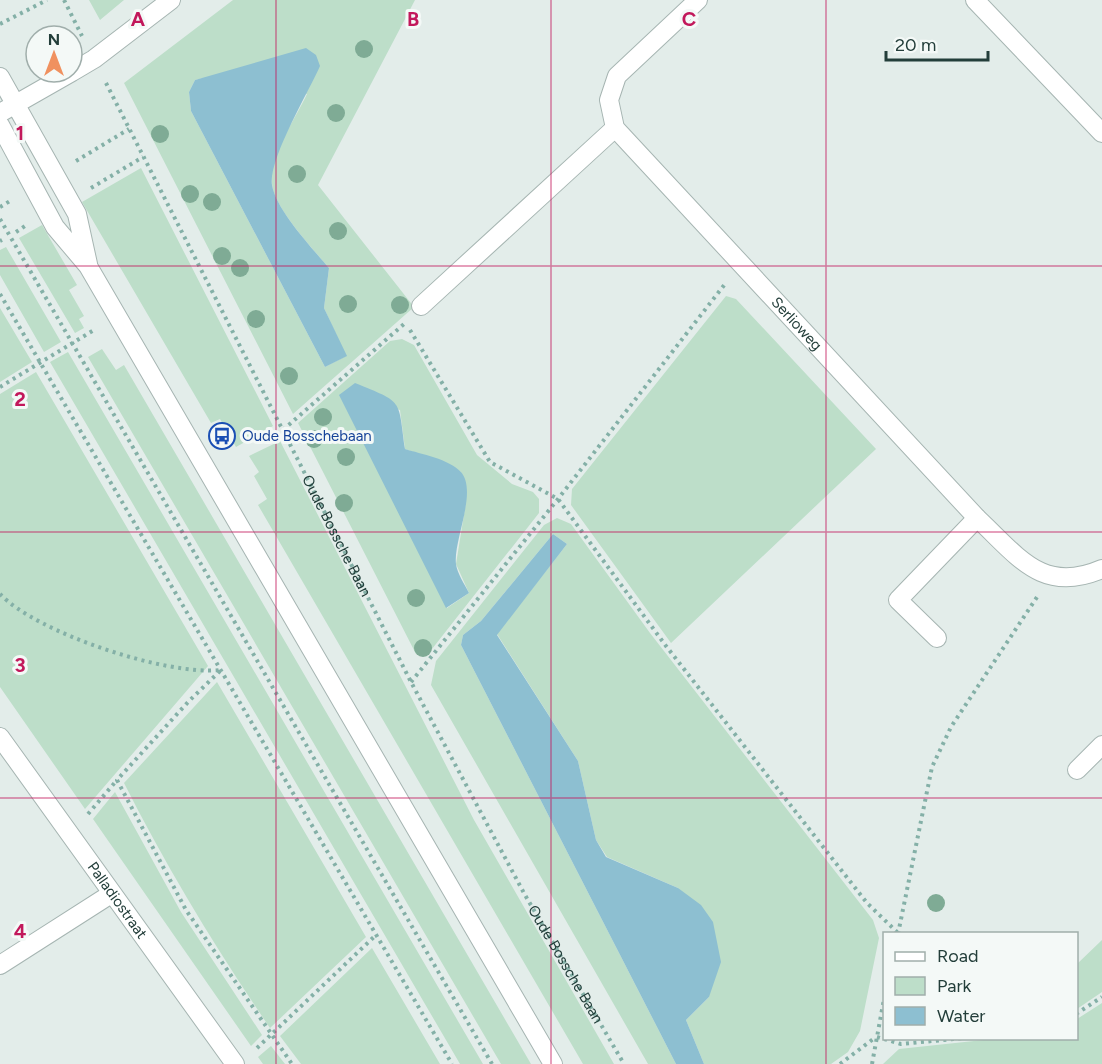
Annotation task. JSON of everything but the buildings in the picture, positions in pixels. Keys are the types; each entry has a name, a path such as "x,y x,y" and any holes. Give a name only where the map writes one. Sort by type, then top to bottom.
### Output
{"street":[{"path":"84,65 171,0"},
{"path":"421,306 615,128 609,100 617,76 698,0"},
{"path":"975,0 1102,133"},
{"path":"0,77 8,109 77,214 88,266"},
{"path":"8,109 51,84"},
{"path":"0,125 55,227 88,266 553,1064"},
{"name":"Serlioweg","path":"615,128 742,262 977,518 1031,568 1051,577"},
{"path":"937,638 898,600 977,518"},
{"path":"1051,577 1074,579 1102,570"},
{"name":"Palladiostraat","path":"0,738 235,1064"},
{"path":"1077,770 1102,745"},
{"path":"0,965 111,894"}],"path":[{"path":"0,24 47,0"},
{"name":"Oude Bossche Baan","path":"64,0 411,682 525,895 624,1064"},
{"path":"73,163 129,129"},
{"path":"86,190 143,157"},
{"path":"0,219 492,1064"},
{"path":"411,682 558,499 742,262"},
{"path":"0,294 452,1064"},
{"path":"283,430 405,322 490,462 558,499 666,646 852,885 897,932"},
{"path":"0,387 97,329"},
{"path":"898,932 932,767 951,727 1051,577"},
{"path":"0,594 10,604 76,638 126,655 201,673 220,670"},
{"path":"69,836 189,700 220,670"},
{"path":"117,780 186,910 270,1036 292,1064"},
{"path":"254,1050 376,935"},
{"path":"1078,1013 1102,997"},
{"path":"872,1064 883,1008"},
{"path":"877,1037 883,1039"},
{"path":"840,1064 877,1037"},
{"path":"887,1040 901,1044 943,1040"}],"green space":[{"path":"89,0 124,0 100,20"},
{"path":"233,0 415,0 318,185 414,307 293,414 124,83","holes":["203,78 307,94 279,150 272,173 272,184 274,194 287,216 329,268 324,308 346,356 325,367 191,111 189,92 195,80"]},
{"path":"141,168 273,426 236,447 220,419 211,423 82,202"},
{"path":"42,225 77,285 69,290 84,316 79,319 84,328 75,333 19,238"},
{"path":"6,247 61,342 44,352 0,275 0,250"},
{"path":"726,296 736,299 876,449 671,643 571,505 572,489"},
{"path":"0,308 32,362 0,382"},
{"path":"402,339 414,345 477,455 512,484 533,492 539,499 539,513 432,649 416,654 298,423 390,341","holes":["340,395 400,410 405,449 461,472 466,502 456,564 469,593 447,608"]},
{"path":"102,349 116,370 124,365 531,1064 501,1064 88,357"},
{"path":"68,352 483,1064 460,1064 50,362"},
{"path":"36,372 208,666 85,809 0,687 0,394"},
{"path":"280,441 474,820 614,1064 583,1064 258,505 267,499 254,476 259,472 249,456"},
{"path":"557,518 571,524 650,633 873,920 879,938 860,1031 848,1052 831,1064 704,1064 686,1020 709,997 678,888 607,857 596,840 578,761 497,634 567,544 553,534 481,621 463,635 461,645 676,1064 648,1064 431,685 436,661 544,525"},
{"path":"217,682 366,937 270,1028 193,908 124,783"},
{"path":"115,792 181,912 262,1035 251,1046 93,819"},
{"path":"1102,940 1102,992 1078,1008 1078,963"},
{"path":"372,948 440,1064 301,1064 280,1036"},
{"path":"1102,1003 1102,1064 883,1064 899,1049 983,1040 1078,1040 1078,1018"},
{"path":"271,1046 285,1064 263,1064 258,1057"}],"water":[{"path":"306,48 316,55 320,66 276,159 272,185 280,206 329,268 324,308 347,356 325,367 191,111 189,92 195,80"},
{"path":"355,383 391,399 396,404 405,449 434,457 456,467 466,481 466,504 456,564 469,593 446,608 339,395"},
{"path":"553,534 567,544 497,635 578,761 596,840 606,857 678,888 701,905 713,922 721,962 709,997 686,1020 704,1064 676,1064 461,645 463,635 481,621"}],"place":[{"name":"Oude Bosschebaan","path":"222,436"}]}
